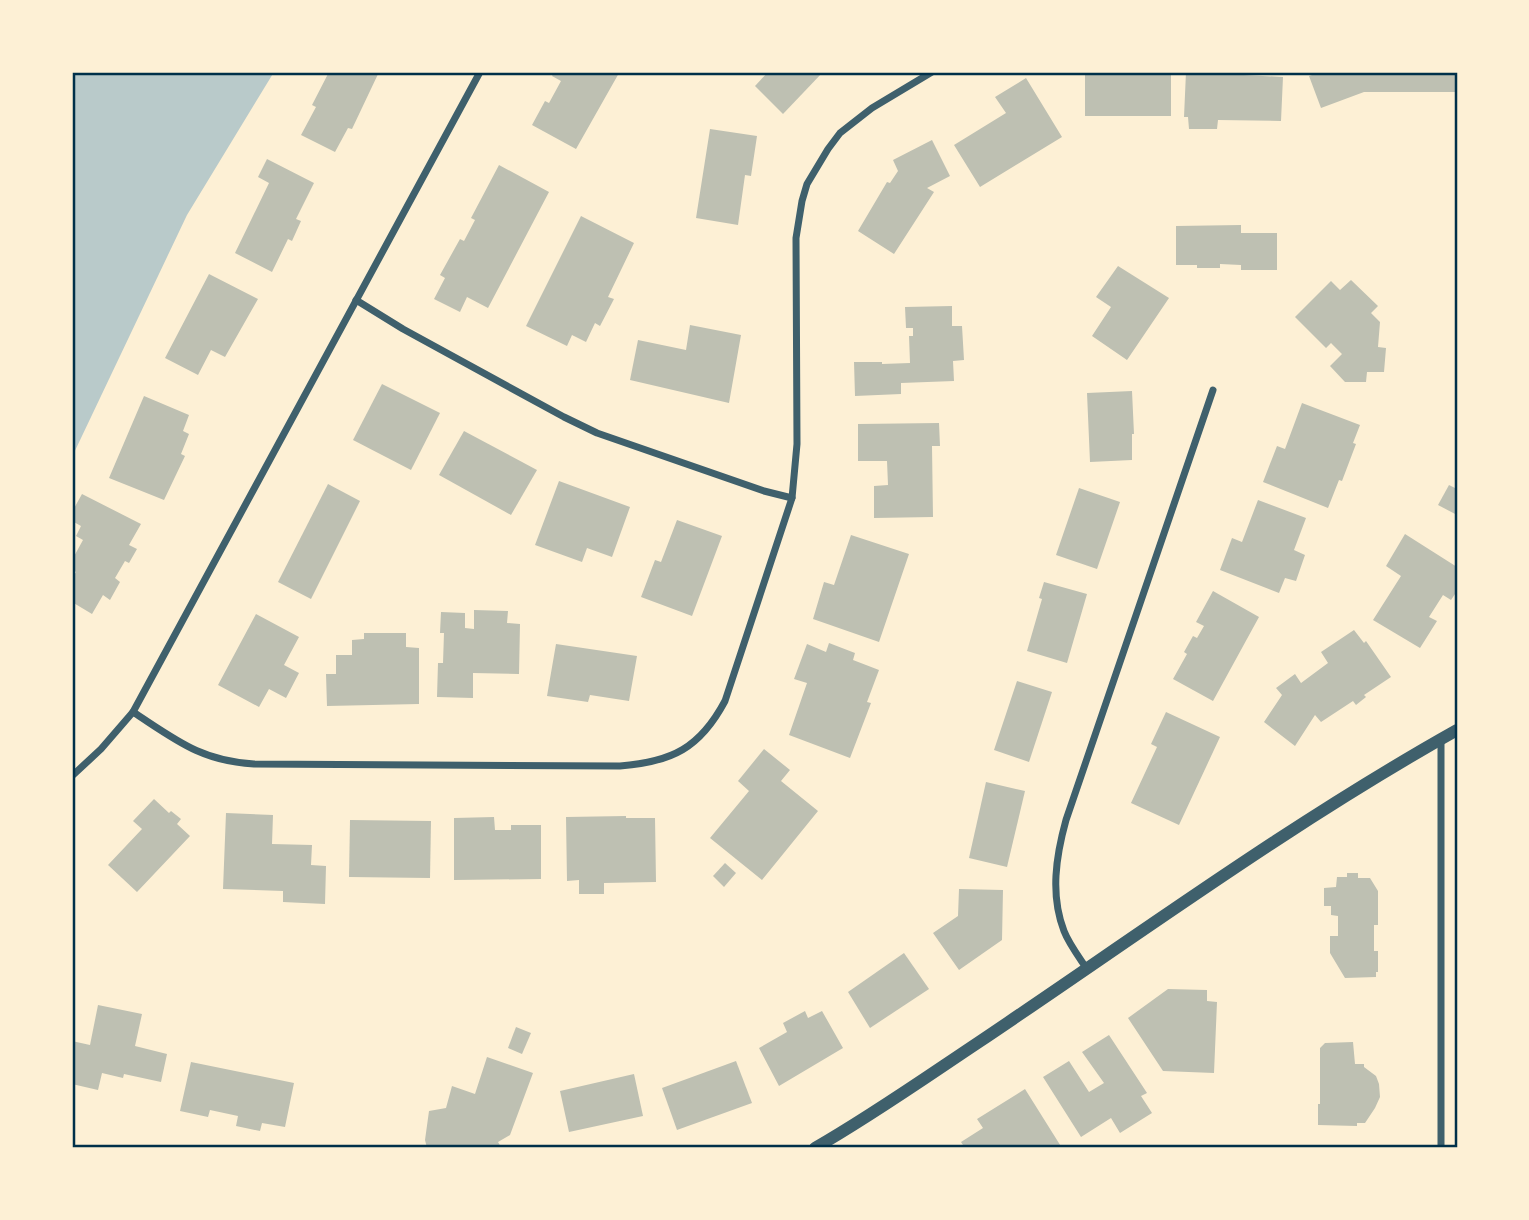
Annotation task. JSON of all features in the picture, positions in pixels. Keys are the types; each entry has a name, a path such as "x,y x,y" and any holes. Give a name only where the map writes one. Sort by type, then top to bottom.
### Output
{"street":[{"path":"72,776 101,749 133,712 480,72"},
{"path":"133,712 194,750 212,758 232,762 620,766 661,761 698,740 713,723 725,701 792,498 797,444 796,238 802,201 815,169 840,133 873,108 932,72"},
{"path":"356,300 414,335 597,433 752,487 792,498"},
{"path":"1087,969 1067,937 1058,911 1058,849 1213,390"},
{"path":"815,1148 872,1113 1341,797 1457,730"},
{"path":"1441,739 1441,1148"}],"shaded area":[{"path":"72,72 274,72 187,215 72,457"}],"building":[{"path":"329,72 379,72 352,129 348,128 335,152 301,135 316,107 312,105"},
{"path":"554,72 619,73 576,149 532,125 545,101 549,103 561,81 552,76"},
{"path":"768,72 823,72 783,114 755,86"},
{"path":"1085,72 1171,72 1171,116 1085,116"},
{"path":"1186,72 1283,77 1281,121 1218,120 1217,129 1189,129 1188,117 1184,117"},
{"path":"1321,72 1457,72 1457,92 1364,92 1321,108 1309,76"},
{"path":"1026,78 1062,137 980,187 954,145 1006,113 995,97"},
{"path":"710,129 757,136 751,176 745,175 738,225 696,218"},
{"path":"932,140 950,176 927,188 934,192 894,254 858,231 887,182 890,183 898,171 893,160"},
{"path":"267,159 314,183 296,219 301,221 292,241 288,239 272,272 235,253 269,183 258,177"},
{"path":"499,165 549,192 488,308 467,297 460,312 434,299 445,278 440,275 460,239 464,241 475,220 471,218"},
{"path":"581,216 634,243 608,297 614,299 600,326 595,323 586,342 572,335 567,346 526,326"},
{"path":"1241,225 1241,233 1277,233 1277,270 1241,270 1241,265 1220,264 1220,268 1197,268 1197,265 1176,265 1176,226"},
{"path":"1118,266 1169,298 1127,360 1092,336 1111,307 1096,297"},
{"path":"209,274 258,299 225,357 211,350 198,375 165,358"},
{"path":"1351,280 1378,306 1371,313 1380,322 1378,347 1386,348 1384,372 1367,372 1366,382 1345,382 1330,366 1342,354 1331,343 1326,348 1295,317 1331,281 1340,290"},
{"path":"952,306 952,326 962,326 964,360 953,361 954,381 901,383 901,394 855,396 854,362 910,363 909,336 913,336 913,328 906,328 905,307"},
{"path":"690,325 741,335 729,403 630,380 638,340 686,350"},
{"path":"382,384 440,413 411,470 353,440"},
{"path":"1132,391 1132,460 1090,462 1087,393"},
{"path":"144,396 189,415 183,431 189,434 181,454 185,456 164,500 109,478"},
{"path":"1302,403 1360,425 1342,481 1339,480 1328,508 1263,482 1277,446 1285,449"},
{"path":"939,423 940,446 932,446 933,517 874,518 874,486 888,485 887,461 858,461 858,424"},
{"path":"464,431 537,470 511,515 439,475"},
{"path":"559,481 630,507 612,557 587,548 582,562 535,545"},
{"path":"328,484 360,501 311,599 278,582"},
{"path":"1449,485 1457,489 1457,515 1438,505"},
{"path":"1079,488 1120,502 1097,569 1056,555"},
{"path":"82,494 141,524 129,545 137,549 129,563 125,561 115,578 120,582 110,600 103,595 92,614 72,602 72,579 76,572 72,569 72,560 83,540 76,536 81,526 72,521 72,512"},
{"path":"1258,500 1306,518 1294,550 1305,555 1296,581 1285,578 1279,593 1220,570 1232,538 1242,542"},
{"path":"677,520 722,536 692,616 641,597 655,560 661,562"},
{"path":"1405,534 1457,567 1457,591 1451,600 1443,595 1429,617 1437,621 1420,648 1373,620 1401,576 1386,566"},
{"path":"851,535 909,554 879,642 813,619 824,582 834,585"},
{"path":"1044,582 1087,594 1067,663 1027,651 1042,599 1039,598"},
{"path":"1213,591 1259,617 1213,701 1173,679 1187,654 1184,652 1193,636 1197,638 1204,626 1196,622"},
{"path":"474,610 508,611 507,623 520,624 519,674 473,673 473,698 437,697 438,663 443,663 444,633 440,633 441,612 465,613 465,628 474,629"},
{"path":"256,614 299,637 284,665 299,673 286,698 269,689 259,707 218,685"},
{"path":"1354,630 1364,643 1366,641 1391,677 1364,695 1366,697 1356,705 1353,701 1321,722 1315,715 1295,746 1264,722 1282,695 1276,688 1295,674 1301,683 1328,663 1321,652"},
{"path":"364,633 406,633 406,647 419,648 419,704 327,706 326,674 336,674 336,655 352,655 352,640 364,639"},
{"path":"829,643 855,653 853,660 879,670 867,702 871,703 850,758 789,735 807,683 794,679 807,644 826,652"},
{"path":"556,644 637,656 629,701 590,695 588,702 547,696"},
{"path":"1017,681 1052,692 1029,762 994,750"},
{"path":"1166,712 1220,737 1179,825 1131,803 1157,747 1151,744"},
{"path":"764,749 790,770 781,781 818,811 762,880 710,838 749,791 738,781"},
{"path":"986,782 1025,791 1007,867 969,858"},
{"path":"154,799 169,813 171,811 181,819 177,824 190,836 137,892 108,865 142,829 133,821"},
{"path":"226,813 273,815 272,844 312,845 311,865 326,866 325,904 283,902 283,891 223,889"},
{"path":"494,817 495,830 511,830 511,825 541,825 541,879 454,880 454,818"},
{"path":"566,817 655,818 656,882 604,883 604,894 579,894 579,880 567,881"},
{"path":"350,820 431,821 430,878 349,877"},
{"path":"725,863 736,873 724,887 713,876"},
{"path":"1347,873 1358,873 1358,878 1370,878 1378,891 1378,925 1374,925 1374,951 1378,951 1376,977 1345,978 1330,953 1330,936 1338,936 1338,916 1331,915 1331,906 1324,906 1324,888 1336,887 1337,877 1347,877"},
{"path":"959,889 1003,890 1002,940 959,970 933,933 958,916"},
{"path":"904,953 929,989 870,1028 848,992"},
{"path":"1168,989 1207,990 1207,1001 1217,1002 1214,1073 1163,1071 1128,1018"},
{"path":"98,1005 142,1014 135,1046 167,1054 161,1082 124,1074 123,1078 102,1073 98,1090 72,1084 72,1041 90,1045"},
{"path":"805,1011 808,1018 822,1011 843,1048 779,1086 759,1048 787,1032 783,1023"},
{"path":"516,1027 531,1033 522,1054 508,1048"},
{"path":"1109,1035 1147,1093 1141,1096 1152,1113 1120,1133 1111,1118 1081,1137 1043,1077 1069,1061 1089,1092 1104,1083 1082,1052"},
{"path":"1353,1042 1355,1064 1364,1064 1364,1067 1376,1076 1380,1097 1365,1123 1357,1123 1357,1126 1318,1125 1320,1048 1325,1043"},
{"path":"487,1057 533,1073 510,1135 498,1142 501,1147 495,1148 427,1148 425,1140 429,1111 446,1108 452,1086 475,1094"},
{"path":"736,1061 752,1103 677,1130 662,1088"},
{"path":"191,1062 294,1083 285,1127 262,1123 260,1131 236,1126 238,1116 210,1110 208,1117 180,1111"},
{"path":"634,1074 643,1116 569,1132 560,1091"},
{"path":"1025,1089 1062,1148 965,1148 961,1142 983,1128 977,1119"}]}
